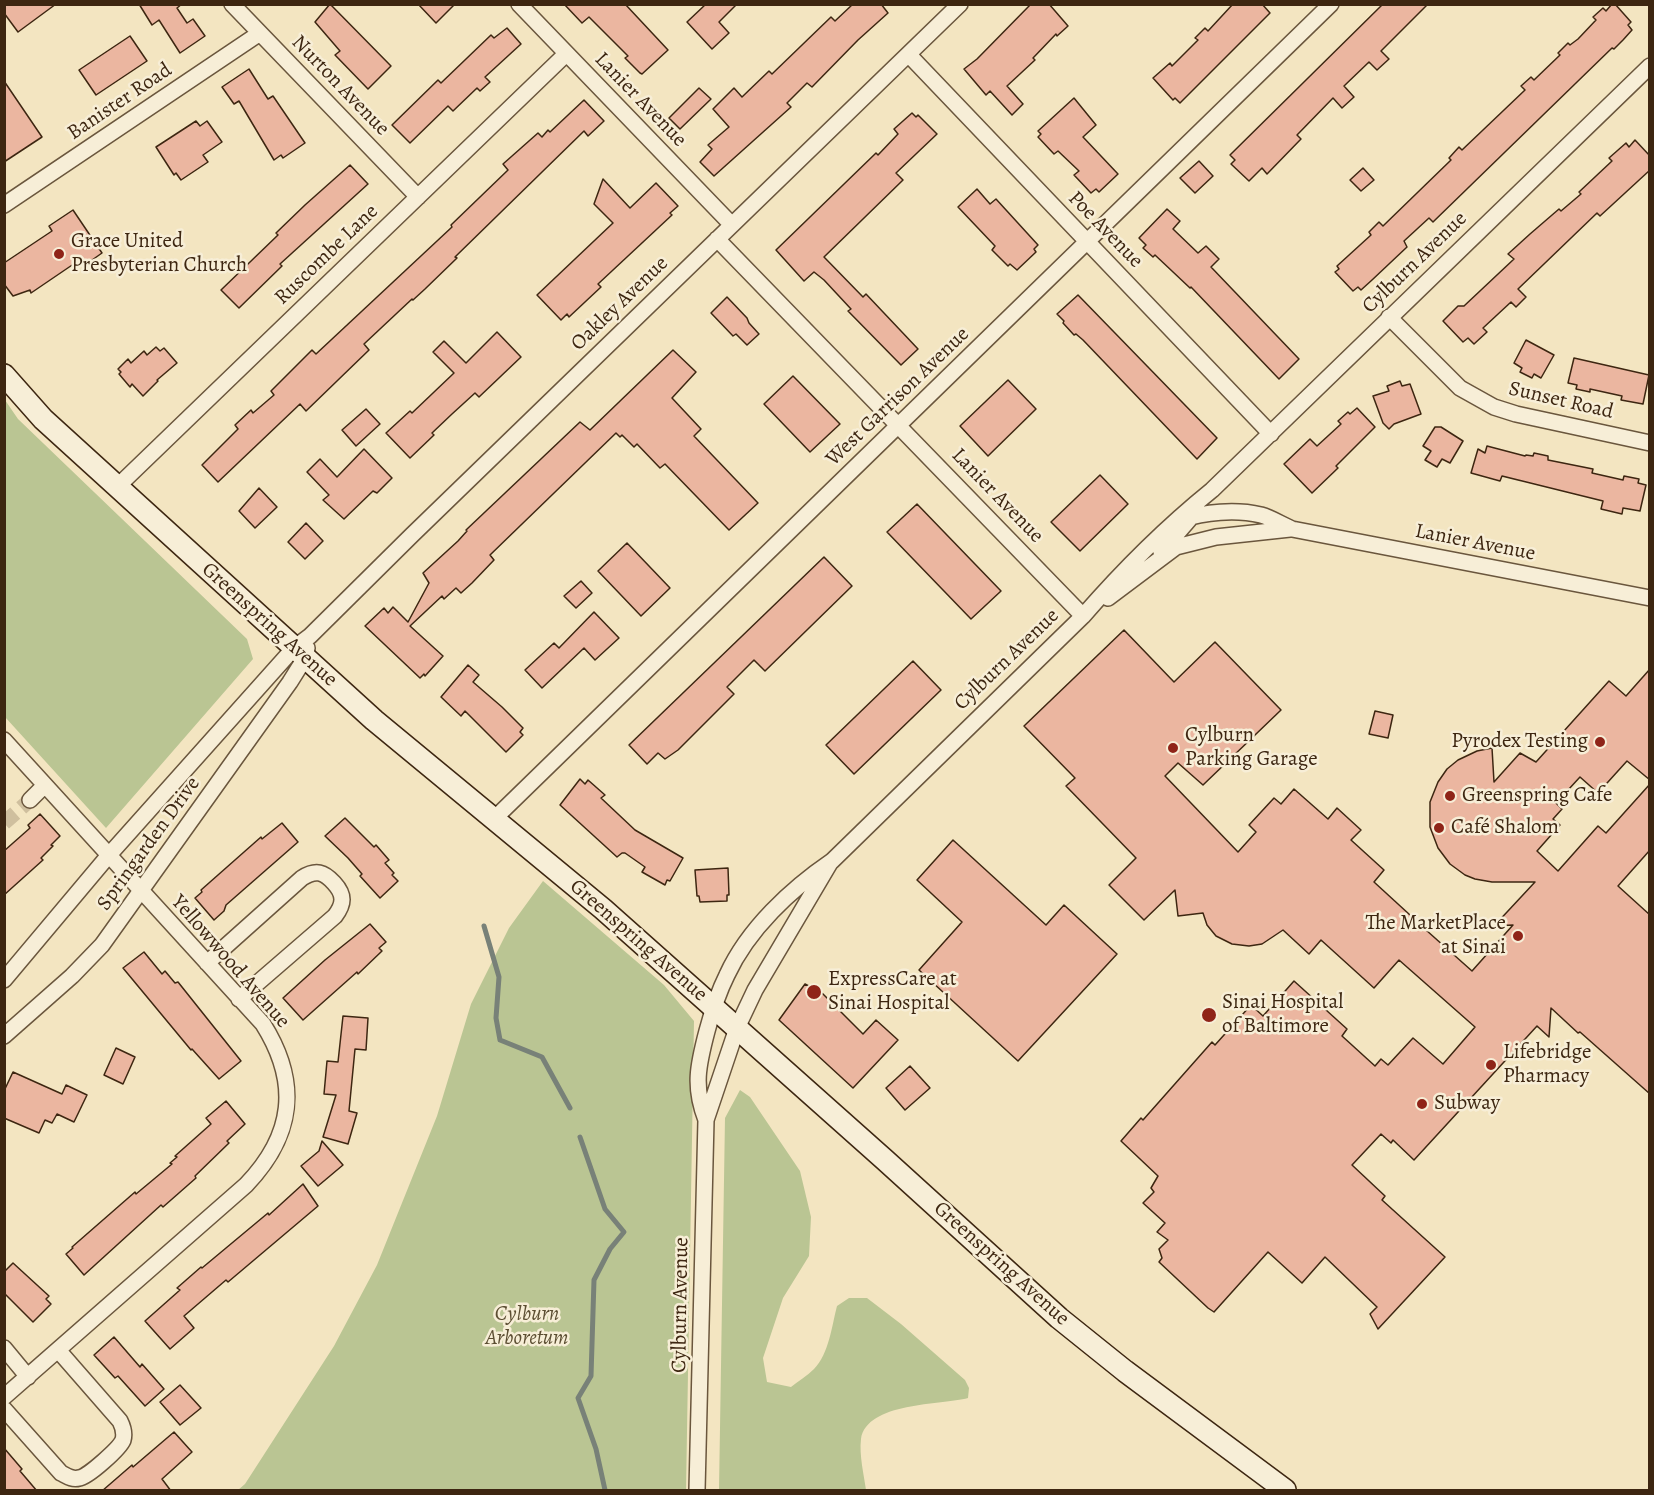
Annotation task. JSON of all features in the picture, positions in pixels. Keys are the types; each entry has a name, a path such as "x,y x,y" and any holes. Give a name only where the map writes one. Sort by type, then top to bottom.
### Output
{"main road":[{"name":"Greenspring Avenue","path":"4,375 43,419 117,487 303,647 374,720 603,909 1059,1318 1125,1371 1285,1491"}],"street":[{"name":"Nurton Avenue","path":"232,4 418,197"},
{"name":"Lanier Avenue","path":"519,4 732,225"},
{"name":"Oakley Avenue","path":"303,647 717,239 960,4"},
{"name":"West Garrison Avenue","path":"494,819 1331,4"},
{"name":"Banister Road","path":"4,205 260,33"},
{"name":"Ruscombe Lane","path":"117,487 566,54"},
{"name":"Poe Avenue","path":"909,55 1271,434"},
{"name":"Cylburn Avenue","path":"706,1120 699,1103 696,1083 700,1058 714,1007 727,973 761,924 802,881 832,861 1083,616 1172,522 1212,490 1271,434 1650,66"},
{"name":"Lanier Avenue","path":"717,239 1083,616 1176,548 1206,539 1292,529"},
{"name":"Sunset Road","path":"1389,317 1460,388 1494,406 1516,414 1650,443"},
{"name":"Cylburn Avenue","path":"1147,567 1212,490"},
{"name":"Lanier Avenue","path":"1172,522 1213,512 1262,516 1292,529 1650,598"},
{"name":"Springarden Drive","path":"4,980 109,855 303,647"},
{"name":"Springarden Drive","path":"4,1036 86,963 102,945 290,682 303,647"},
{"name":"Yellowwood Avenue","path":"4,740 263,1024 283,1065 286,1085 286,1108 274,1150 261,1170 4,1397"},
{"path":"30,800 45,785"},
{"name":"Cylburn Avenue","path":"698,1491 706,1120 737,1028 765,973 832,861"},
{"path":"207,963 302,878 312,872 321,872 328,876 341,891 343,902 341,909 239,999"},
{"path":"4,1348 27,1377"},
{"path":"4,1409 61,1473 70,1478 87,1475 117,1449 123,1441 124,1429 120,1421 58,1350"}],"green space":[{"path":"5,400 18,419 247,639 253,659 106,828 5,717"},
{"name":"Cylburn Arboretum","path":"543,881 664,985 694,1021 686,1490 238,1490 245,1484 334,1346 377,1265 437,1116 471,1004 509,928"},
{"path":"740,1090 750,1097 800,1171 811,1217 809,1256 783,1298 763,1358 767,1382 791,1387 811,1372 819,1363 827,1347 837,1306 849,1298 867,1298 901,1324 965,1380 969,1388 968,1398 907,1407 876,1418 866,1427 861,1439 861,1458 866,1490 719,1490 725,1118"}],"building":[{"path":"4,4 56,4 18,32 4,13"},
{"path":"139,4 182,4 177,8 187,23 193,19 205,36 180,53 159,20 152,25"},
{"path":"330,4 391,66 368,89 335,55 340,51 315,22"},
{"path":"418,4 455,4 436,23"},
{"path":"564,4 625,4 668,50 642,74 625,58 628,56 589,17 582,23"},
{"path":"706,4 737,4 719,22 729,33 712,49 687,22"},
{"path":"853,4 881,4 888,13 812,87 807,83 787,103 791,107 714,176 700,162 712,149 708,145 729,127 713,109 734,88 742,97 769,71 772,74 831,17 835,21"},
{"path":"1031,4 1049,4 1068,26 1057,36 1056,34 1033,58 1035,60 1007,86 1023,104 1012,115 990,91 986,95 964,69 977,59"},
{"path":"1233,4 1262,4 1270,13 1180,103 1175,98 1173,100 1153,78 1170,63 1172,66 1198,40 1195,38 1205,28 1208,31"},
{"path":"1383,4 1428,4 1381,51 1389,59 1377,70 1369,62 1344,86 1354,97 1342,108 1333,98 1297,135 1301,139 1267,174 1262,168 1249,181 1231,164 1235,160 1230,155"},
{"path":"1612,4 1615,4 1631,22 1628,25 1632,30 1623,40 1614,49 1612,48 1433,222 1429,218 1404,241 1407,247 1372,280 1361,290 1358,287 1353,291 1335,272 1339,269 1337,266 1371,235 1369,232 1379,222 1383,226 1451,160 1449,158 1459,147 1462,150 1525,90 1521,86 1531,77 1534,80 1560,55 1558,53 1568,43 1570,45 1578,39 1596,20 1593,17 1603,8 1606,11"},
{"path":"507,28 521,44 485,77 490,82 480,91 477,88 453,111 448,106 410,143 392,125 438,80 441,83 491,35 494,38"},
{"path":"130,36 147,61 96,95 79,70"},
{"path":"249,69 268,99 273,96 305,143 283,158 281,155 274,160 239,101 234,104 222,87"},
{"path":"4,81 42,137 4,162"},
{"path":"699,88 711,99 680,129 669,118"},
{"path":"1074,98 1096,125 1083,137 1118,174 1099,192 1096,189 1091,193 1074,175 1079,171 1058,151 1054,154 1038,137 1041,134 1038,131"},
{"path":"584,100 604,121 588,136 584,131 425,289 364,344 369,350 306,411 300,404 218,482 202,465 238,429 235,425 251,410 253,413 274,395 271,391 312,350 316,354 452,227 451,225 508,170 503,164 538,133 542,137 548,130 550,132"},
{"path":"912,113 916,117 918,115 937,134 896,173 903,180 824,257 863,297 866,294 918,349 901,365 848,311 851,309 824,280 814,272 804,281 776,250 876,153 878,155 898,134 894,129"},
{"path":"196,121 200,126 207,121 222,142 203,155 208,162 181,180 176,173 174,175 156,147"},
{"path":"1635,140 1650,156 1650,170 1600,216 1597,213 1518,289 1526,297 1516,307 1511,302 1483,328 1487,332 1474,344 1468,338 1463,342 1443,321 1458,306 1464,306 1514,259 1508,254 1559,209 1561,211 1581,194 1579,192 1612,161 1609,158 1626,143 1629,147"},
{"path":"1199,161 1213,176 1195,193 1180,178"},
{"path":"350,165 368,184 280,264 282,266 239,308 221,290 278,235 276,233"},
{"path":"1363,168 1374,180 1361,191 1350,180"},
{"path":"603,179 630,208 656,183 678,206 670,213 672,215 598,284 601,287 569,317 567,314 561,320 537,295 613,223 594,204"},
{"path":"977,189 990,204 996,199 1038,245 1034,249 1036,252 1017,270 1010,264 1008,266 992,250 995,246 958,207"},
{"path":"1167,209 1180,221 1173,229 1198,253 1206,246 1219,259 1211,267 1299,359 1279,379 1191,287 1155,255 1153,257 1143,248 1146,245 1139,238"},
{"name":"Grace United Presbyterian Church","path":"73,210 102,253 85,265 81,259 31,293 30,290 13,296 4,284 4,263 52,231 49,226"},
{"path":"1078,295 1217,438 1197,459 1083,340 1076,334 1074,335 1063,323 1064,321 1057,314"},
{"path":"727,297 759,334 747,345 736,334 733,336 711,313"},
{"path":"497,332 521,357 479,397 475,393 432,433 434,435 410,458 386,433 410,411 412,413 454,373 433,352 444,341 466,363"},
{"path":"1526,340 1554,355 1541,378 1534,374 1532,378 1520,372 1522,368 1514,363"},
{"path":"156,347 160,351 164,348 177,363 143,396 132,384 130,387 119,374 121,372 118,369 128,359 131,363 144,351 147,355"},
{"path":"673,350 696,372 672,398 701,429 694,436 758,503 729,530 665,464 660,468 637,444 634,447 622,435 620,437 616,433 490,555 494,560 472,583 461,593 456,588 444,599 442,596 410,626 443,656 425,676 424,674 420,678 365,626 384,608 388,613 393,607 408,622 429,583 423,573 580,422 590,430"},
{"path":"1574,358 1649,375 1643,404 1621,400 1622,396 1590,389 1590,392 1576,389 1577,385 1568,383"},
{"path":"793,376 840,424 810,452 764,404"},
{"path":"1008,380 1036,409 988,456 960,426"},
{"path":"1400,381 1402,386 1410,384 1421,414 1394,424 1389,429 1383,423 1373,396 1389,391 1387,386"},
{"path":"1357,408 1375,427 1312,493 1284,464 1310,439 1317,446 1341,424 1338,421"},
{"path":"366,409 380,424 356,446 342,430"},
{"path":"1435,427 1441,427 1463,441 1450,463 1442,459 1437,467 1425,460 1431,451 1423,446"},
{"path":"1487,446 1525,456 1533,456 1534,453 1548,456 1548,460 1593,469 1592,473 1623,480 1624,476 1639,479 1638,483 1646,485 1640,511 1623,508 1622,514 1601,509 1603,501 1502,476 1500,481 1471,473 1478,449 1485,453"},
{"path":"364,449 392,478 377,493 373,491 344,519 323,500 329,495 307,472 320,459 337,477"},
{"path":"1100,475 1128,504 1080,551 1051,522"},
{"path":"259,488 277,507 255,528 239,511"},
{"path":"917,504 1001,591 971,619 887,532"},
{"path":"306,523 323,541 305,559 288,542"},
{"path":"627,543 670,588 641,616 598,571"},
{"path":"824,557 852,586 765,671 754,660 727,687 734,694 678,750 665,759 658,753 647,764 629,745"},
{"path":"581,581 592,593 576,608 564,596"},
{"path":"594,612 619,638 595,660 584,648 542,688 525,670 554,643 559,648"},
{"path":"1124,630 1174,682 1215,642 1281,710 1203,785 1178,763 1165,776 1238,852 1256,832 1249,825 1274,798 1281,804 1294,789 1328,819 1337,808 1361,830 1351,840 1384,870 1374,882 1410,915 1430,929 1426,930 1472,971 1513,925 1494,926 1535,882 1492,882 1475,879 1450,864 1438,848 1430,827 1430,802 1438,782 1447,769 1458,760 1477,751 1492,748 1494,782 1520,753 1536,762 1609,681 1626,696 1650,669 1650,780 1627,761 1598,793 1580,777 1556,803 1562,809 1553,819 1560,825 1537,851 1558,871 1598,826 1606,833 1650,784 1650,850 1618,886 1650,915 1650,1094 1551,1008 1549,1037 1537,1026 1414,1160 1393,1140 1391,1143 1381,1134 1352,1165 1385,1196 1382,1200 1445,1257 1378,1329 1370,1314 1377,1307 1325,1257 1302,1283 1268,1252 1214,1312 1208,1308 1159,1262 1162,1258 1159,1249 1168,1240 1157,1232 1165,1223 1143,1203 1154,1192 1151,1188 1158,1176 1121,1141 1141,1118 1143,1120 1212,1042 1215,1045 1251,1005 1263,1016 1294,981 1347,1029 1342,1036 1375,1066 1381,1059 1388,1065 1413,1038 1443,1064 1475,1027 1399,960 1374,988 1321,940 1309,954 1283,930 1262,944 1249,946 1232,944 1216,936 1207,925 1203,913 1178,916 1175,890 1144,920 1109,885 1136,858 1066,786 1075,778 1024,726"},
{"path":"913,661 941,690 854,774 826,745"},
{"path":"468,665 479,675 473,682 523,728 520,732 523,735 506,752 465,711 461,716 441,697"},
{"path":"1375,711 1393,715 1388,738 1369,734"},
{"path":"580,779 585,784 588,780 605,795 601,798 635,830 683,858 670,881 667,880 665,885 642,872 645,867 625,853 617,857 560,805"},
{"path":"40,814 60,836 41,858 43,860 4,895 4,851 30,828 28,825"},
{"path":"345,818 374,847 376,845 389,860 385,863 398,881 380,898 360,876 362,874 348,858 325,836"},
{"path":"282,823 298,842 226,905 224,911 214,920 195,898 202,892 201,890 261,837 262,839"},
{"path":"953,840 1046,925 1064,905 1117,954 1018,1061 919,970 962,922 917,880"},
{"path":"728,868 729,895 727,895 727,901 700,902 697,896 695,870"},
{"path":"370,924 386,942 379,948 382,951 303,1020 283,998"},
{"path":"144,952 162,974 165,971 175,983 178,982 241,1061 219,1079 191,1050 123,968"},
{"path":"805,984 822,993 863,1034 876,1020 898,1040 853,1088 779,1020"},
{"path":"343,1016 368,1018 366,1050 355,1049 349,1111 357,1113 348,1144 323,1137 336,1095 324,1094 327,1061 338,1062"},
{"path":"116,1048 135,1057 123,1084 104,1075"},
{"path":"910,1066 930,1088 905,1110 886,1088"},
{"path":"13,1072 62,1094 66,1085 87,1095 74,1122 57,1114 52,1123 45,1120 39,1133 4,1118 4,1091"},
{"path":"226,1101 245,1124 195,1176 196,1178 163,1207 161,1205 84,1275 66,1254 135,1192 136,1194 172,1164 170,1163 177,1157 175,1156 211,1124 206,1118"},
{"path":"322,1141 343,1165 318,1186 301,1166 319,1151"},
{"path":"303,1184 318,1206 184,1316 194,1328 170,1349 145,1321 180,1290 177,1288 201,1267 268,1213 269,1215"},
{"path":"13,1263 49,1296 46,1299 51,1304 33,1322 4,1293 4,1272"},
{"path":"114,1337 140,1367 142,1364 164,1389 145,1406 118,1376 115,1378 94,1355"},
{"path":"180,1385 201,1408 180,1425 160,1402"},
{"path":"174,1432 192,1452 162,1479 171,1491 102,1491 132,1465 133,1467"},
{"path":"4,1448 22,1469 20,1471 37,1491 4,1491"}],"waterway":[{"path":"484,926 499,977 496,1018 500,1040 542,1057 570,1108"},
{"path":"580,1137 605,1209 624,1232 610,1249 594,1280 591,1376 578,1398 596,1449 605,1490"}],"tunnel":[{"path":"4,823 30,800"}],"place":[{"name":"Grace United Presbyterian Church","path":"59,254"},
{"name":"Pyrodex Testing","path":"1600,742"},
{"name":"Cylburn Parking Garage","path":"1173,748"},
{"name":"Greenspring Cafe","path":"1450,796"},
{"name":"Café Shalom","path":"1439,828"},
{"name":"The MarketPlace at Sinai","path":"1518,936"},
{"name":"ExpressCare at Sinai Hospital","path":"814,992"},
{"name":"Sinai Hospital of Baltimore","path":"1209,1015"},
{"name":"Lifebridge Pharmacy","path":"1491,1065"},
{"name":"Subway","path":"1422,1104"}]}
